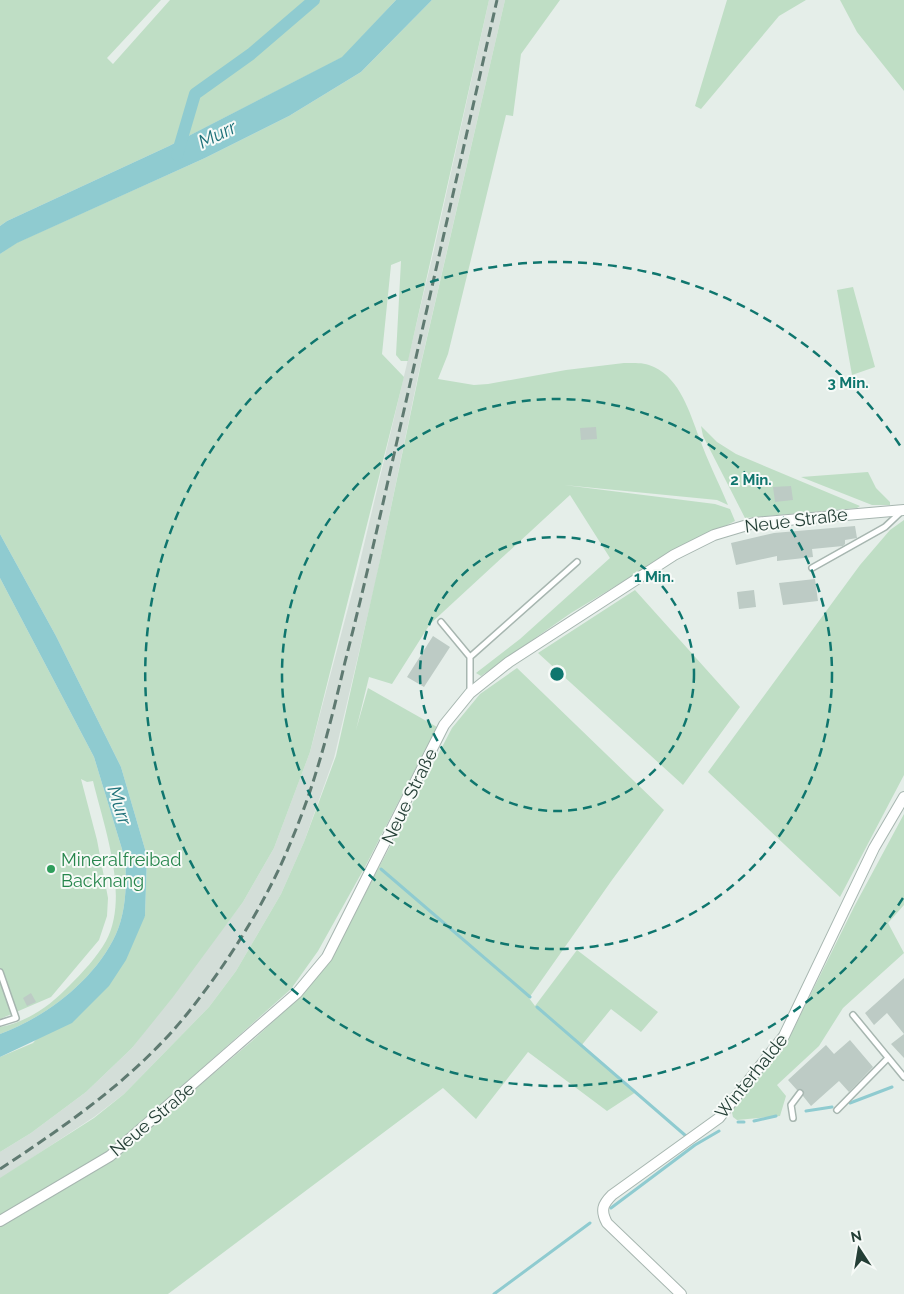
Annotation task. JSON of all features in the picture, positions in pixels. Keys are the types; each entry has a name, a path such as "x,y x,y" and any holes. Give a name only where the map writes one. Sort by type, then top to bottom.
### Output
{"street":[{"name":"Neue Straße","path":"0,1221 110,1156 297,993 327,957 444,725 470,693 509,662 674,555 714,535 754,523 904,510"},
{"name":"Winterhalde","path":"681,1294 607,1222 602,1211 603,1204 612,1195 720,1117 784,1036 874,848 904,797"}],"lane":[{"path":"812,568 885,527 904,510"},
{"path":"470,657 577,562"},
{"path":"440,622 470,657 470,693"},
{"path":"0,972 16,1018 0,1023"},
{"path":"853,1015 904,1077"},
{"path":"837,1110 888,1058"},
{"path":"793,1118 791,1105 800,1093"}],"shaded area":[{"path":"489,0 505,0 418,376 376,580 334,758 304,842 281,894 236,971 209,1007 124,1094 94,1117 0,1179 0,1152 31,1133 86,1092 132,1048 243,902 274,848 310,752 357,574 433,254"}],"green space":[{"path":"0,0 161,0 107,58 113,64 170,0 396,0 343,57 169,146 7,221 0,226"},
{"path":"432,0 489,0 408,361 401,361 396,355 401,261 391,265 382,354 404,377 310,752 274,848 243,902 173,997 132,1048 86,1092 31,1133 0,1152 0,1057 33,1043 145,916 147,856 121,767 56,636 0,534 0,254 16,243 205,158 289,116 361,72"},
{"path":"505,0 560,0 521,54 513,116 506,115 448,354 438,379 474,385 624,363 651,365 663,372 671,380 683,397 728,505 717,500 564,485 715,504 730,509 735,521 672,553 571,613 481,676 476,673 520,639 610,558 570,495 430,624 392,684 369,677 356,730 368,688 437,727 366,865 318,951 291,989 109,1151 0,1216 0,1178 94,1118 124,1094 209,1007 236,971 281,894 304,842 336,756 421,364"},
{"path":"727,0 806,0 779,16 701,109 695,106"},
{"path":"840,0 904,0 904,91 857,32"},
{"path":"853,287 875,367 852,375 837,290"},
{"path":"701,426 717,442 736,454 860,506 857,508 745,518 703,436"},
{"path":"868,472 876,488 890,502 890,505 872,505 801,477"},
{"path":"904,520 904,775 840,897 708,772 860,565 890,530"},
{"name":"Mineralfreibad Backnang","path":"0,578 94,757 125,859 126,878 124,907 116,934 107,951 95,967 67,995 51,1007 35,1018 0,1034 0,1027 29,1017 47,1006 85,970 106,941 113,923 116,903 113,861 93,781 87,782 81,779 97,840 108,898 107,916 99,940 51,997 0,1019"},
{"path":"635,590 740,707 683,785 538,653"},
{"path":"517,668 664,810 529,998 535,1006 577,950 658,1012 641,1032 611,1009 581,1046 636,1092 607,1111 528,1052 476,1119 443,1088 168,1294 0,1294 0,1226 113,1159 252,1041 302,995 332,957 452,728 480,694"},
{"path":"904,814 904,905 888,923 904,953 843,1008 819,1046 777,1085 786,1096 780,1116 737,1120 733,1117 731,1108 792,1032 854,907"}],"water":[{"name":"Murr","path":"396,0 432,0 361,72 289,116 205,158 17,243 0,254 0,226 7,221 169,146 342,57"},
{"name":"Murr","path":"0,534 56,636 121,767 147,856 145,916 126,960 109,986 72,1023 0,1057 0,1034 35,1018 67,995 95,967 107,951 116,934 122,916 126,878 125,859 94,757 0,578"}],"building":[{"path":"596,427 597,439 581,440 580,428"},
{"path":"791,486 793,500 775,502 773,487"},
{"path":"855,526 857,538 845,540 843,546 812,549 813,557 777,561 777,556 736,565 731,543 774,533"},
{"path":"815,579 818,601 783,605 779,583"},
{"path":"754,590 756,607 739,609 737,592"},
{"path":"433,636 450,647 424,687 407,677"},
{"path":"904,978 904,1034 887,1013 874,1025 865,1013"},
{"path":"31,993 36,1002 27,1006 23,998"},
{"path":"904,1034 904,1058 891,1044"},
{"path":"850,1040 873,1067 849,1092 839,1081 811,1106 803,1096 803,1090 797,1090 788,1080 826,1045 834,1054"}],"waterway":[{"path":"177,155 195,94 251,54 314,0"},
{"path":"381,869 530,997"},
{"path":"537,1007 686,1136"},
{"path":"850,1103 892,1087"},
{"path":"806,1111 832,1107"},
{"path":"754,1121 776,1116"},
{"path":"738,1122 744,1122"},
{"path":"611,1208 695,1145 719,1131"},
{"path":"494,1294 590,1223"}],"railway":[{"path":"0,1169 77,1116 126,1076 171,1033 206,990 248,927 272,884 292,839 322,752 358,609 497,0"}],"place":[{"name":"Mineralfreibad Backnang","path":"51,869"}]}
